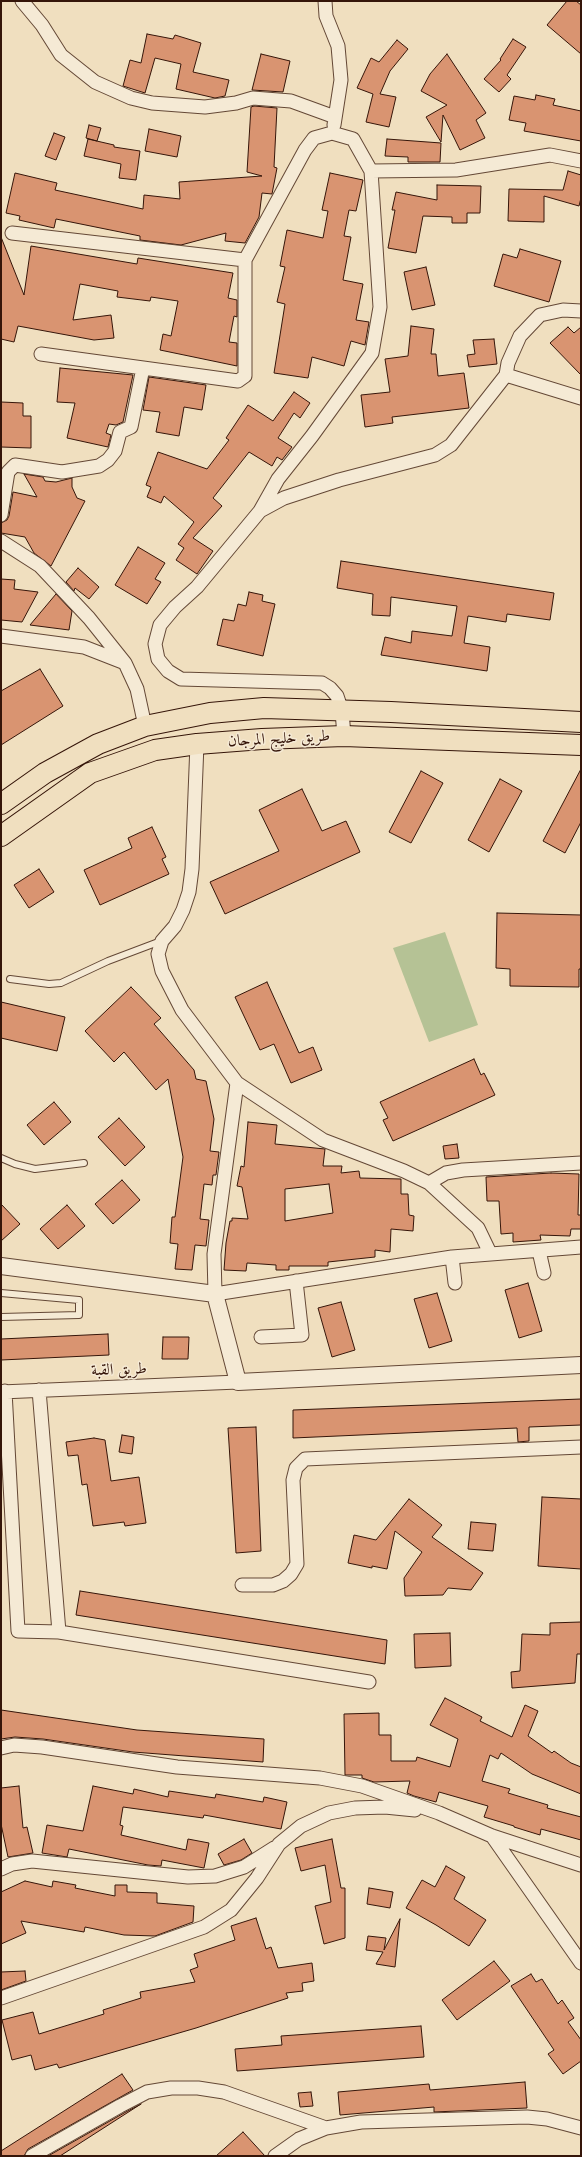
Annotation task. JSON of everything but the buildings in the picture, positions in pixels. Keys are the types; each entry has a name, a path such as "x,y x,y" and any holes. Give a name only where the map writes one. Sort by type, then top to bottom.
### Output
{"main road":[{"name":"طريق خليج المرجان","path":"1,804 45,773 98,744 145,726 210,713 264,708 391,712 581,722"},
{"name":"طريق خليج المرجان","path":"1,836 90,773 155,750 197,744 262,739 344,736 581,745"},
{"path":"26,786 41,807"}],"street":[{"path":"22,1 42,25 61,55 95,82 131,98 152,103 205,107 236,103 253,98 291,101 335,117"},
{"path":"325,1 326,16 338,46 341,80 332,133"},
{"path":"41,354 229,380 238,380 245,376 245,260 305,150 314,138 332,133 353,139 371,171 380,307 372,353 312,436 278,478 260,511 197,587 175,607 160,625 155,644 158,659 168,670 181,679 322,683 330,688 337,696 342,711 344,736"},
{"path":"371,171 456,170 550,155 581,161"},
{"path":"12,233 245,260"},
{"path":"260,511 284,498 339,480 434,454 451,445 506,375 508,363 520,336 540,315 563,310 581,311"},
{"path":"1,515 8,472 15,465 62,472 100,466 108,460 115,451 120,432 132,427 143,368"},
{"path":"506,375 581,398"},
{"path":"1,541 40,566 89,618 125,663 137,689 145,726"},
{"path":"1,636 84,647 125,663"},
{"path":"197,744 192,869 189,892 184,910 175,926 162,941 158,954 162,971 182,1010 237,1083 323,1140 404,1171 429,1183 478,1228 490,1253"},
{"path":"1,792 26,786"},
{"path":"237,1083 214,1254 215,1294 238,1382 581,1365"},
{"path":"429,1183 446,1173 463,1170 581,1163"},
{"path":"1,1266 215,1294 452,1257 581,1247"},
{"path":"539,1251 544,1273"},
{"path":"452,1257 455,1283"},
{"path":"262,1337 302,1335 296,1281"},
{"name":"طريق القبة","path":"3,1391 238,1382"},
{"path":"39,1390 59,1632"},
{"path":"3,1391 6,1510 18,1632 59,1632 369,1682"},
{"path":"242,1585 273,1585 291,1574 297,1564 293,1480 296,1468 305,1458 581,1447"},
{"path":"1,1748 14,1745 42,1746 177,1767 320,1778 362,1786 439,1813 492,1836 581,1865"},
{"path":"1,1869 12,1864 32,1861 188,1878 215,1876 244,1867 279,1844 301,1826 329,1813 355,1808 385,1807 439,1813"},
{"path":"492,1836 581,1963"},
{"path":"1,1998 204,1927 231,1910 257,1878 279,1844"},
{"path":"32,2156 147,2092 171,2088 198,2088 224,2092 326,2128"},
{"path":"276,2156 299,2139 326,2128 361,2122 527,2117 547,2119 581,2128"}],"lane":[{"path":"10,980 49,984 61,983 108,961 162,941"},
{"path":"1,1158 15,1164 35,1169 84,1163"},
{"path":"1,1293 79,1300 79,1315 1,1317"}],"green space":[{"path":"445,932 478,1025 429,1042 393,948"}]}
